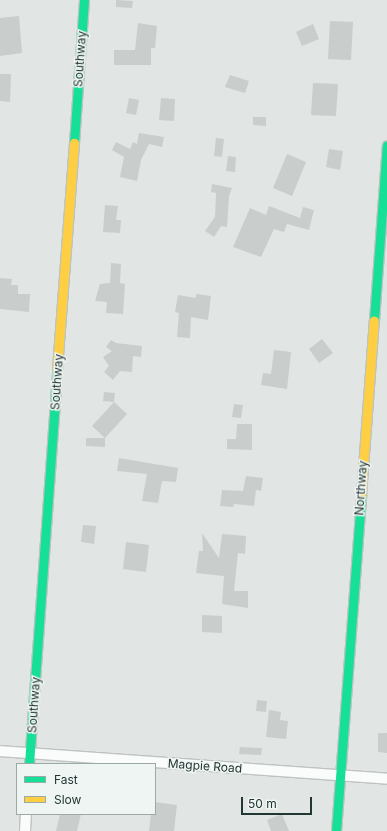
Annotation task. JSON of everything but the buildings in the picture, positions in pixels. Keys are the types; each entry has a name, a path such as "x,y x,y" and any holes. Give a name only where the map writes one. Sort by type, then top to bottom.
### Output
{"street":[{"name":"Southway","path":"29,763 84,0"},
{"name":"Northway","path":"336,831 387,145"},
{"name":"Magpie Road","path":"0,751 387,779"},
{"path":"24,831 26,815"}],"traffic: fast":[{"path":"74,143 84,0"},
{"path":"374,320 387,145"},
{"path":"29,763 57,369"},
{"path":"336,831 361,495"}],"traffic: slow":[{"path":"57,369 74,143"},
{"path":"361,495 374,320"}]}
